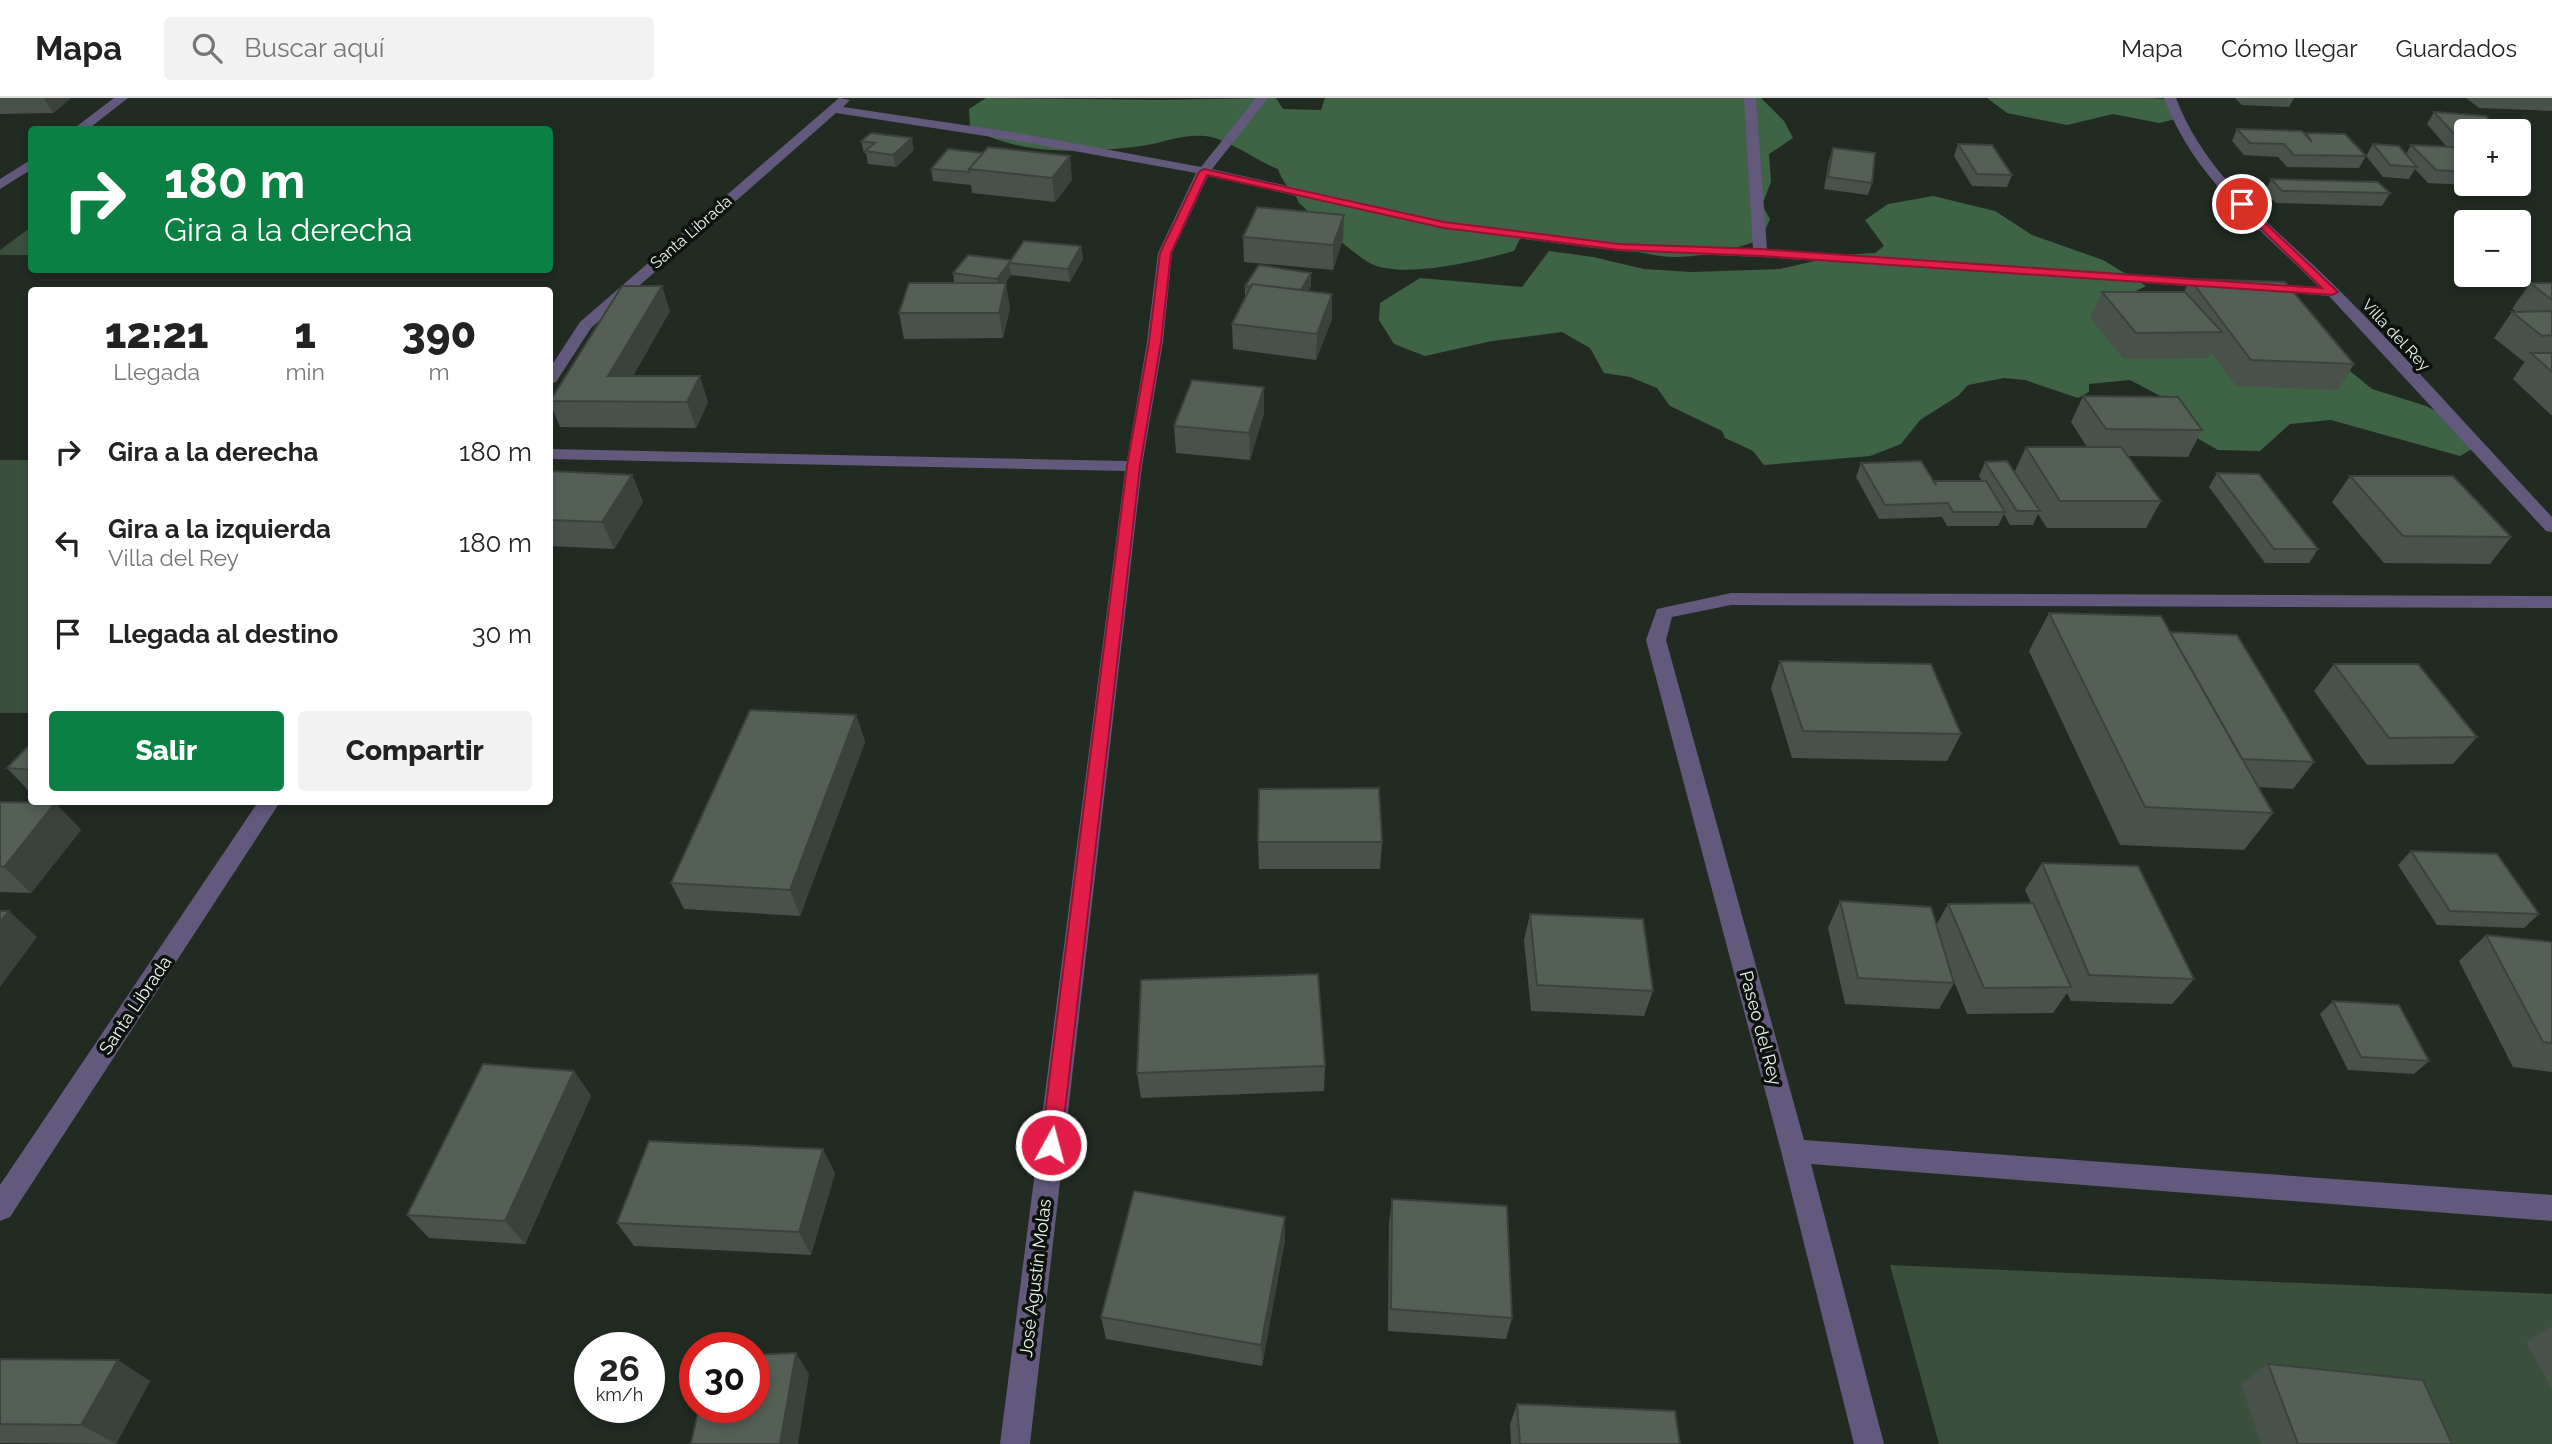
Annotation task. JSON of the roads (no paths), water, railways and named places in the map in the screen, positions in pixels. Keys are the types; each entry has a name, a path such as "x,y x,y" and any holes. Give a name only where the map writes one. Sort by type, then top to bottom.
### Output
{"street":[{"path":"84,126 122,98"},
{"name":"Santa Librada","path":"553,374 584,325 846,98"},
{"name":"José Agustín Molas","path":"1015,1444 1134,466 1155,342 1165,253 1204,172 1262,98"},
{"path":"1750,98 1760,253"},
{"name":"Villa del Rey","path":"2170,98 2178,126 2206,168 2332,292 2543,510 2552,527"},
{"path":"833,108 1024,138 1204,172 1444,225 1619,247 1760,253 2332,292"},
{"path":"0,185 28,166"},
{"path":"553,454 1134,466"},
{"name":"Paseo del Rey","path":"1869,1444 1794,1151 1656,640 1664,613 1731,599 2552,602"},
{"name":"Santa Librada","path":"0,1207 268,805"},
{"path":"1794,1151 2552,1208"}]}
